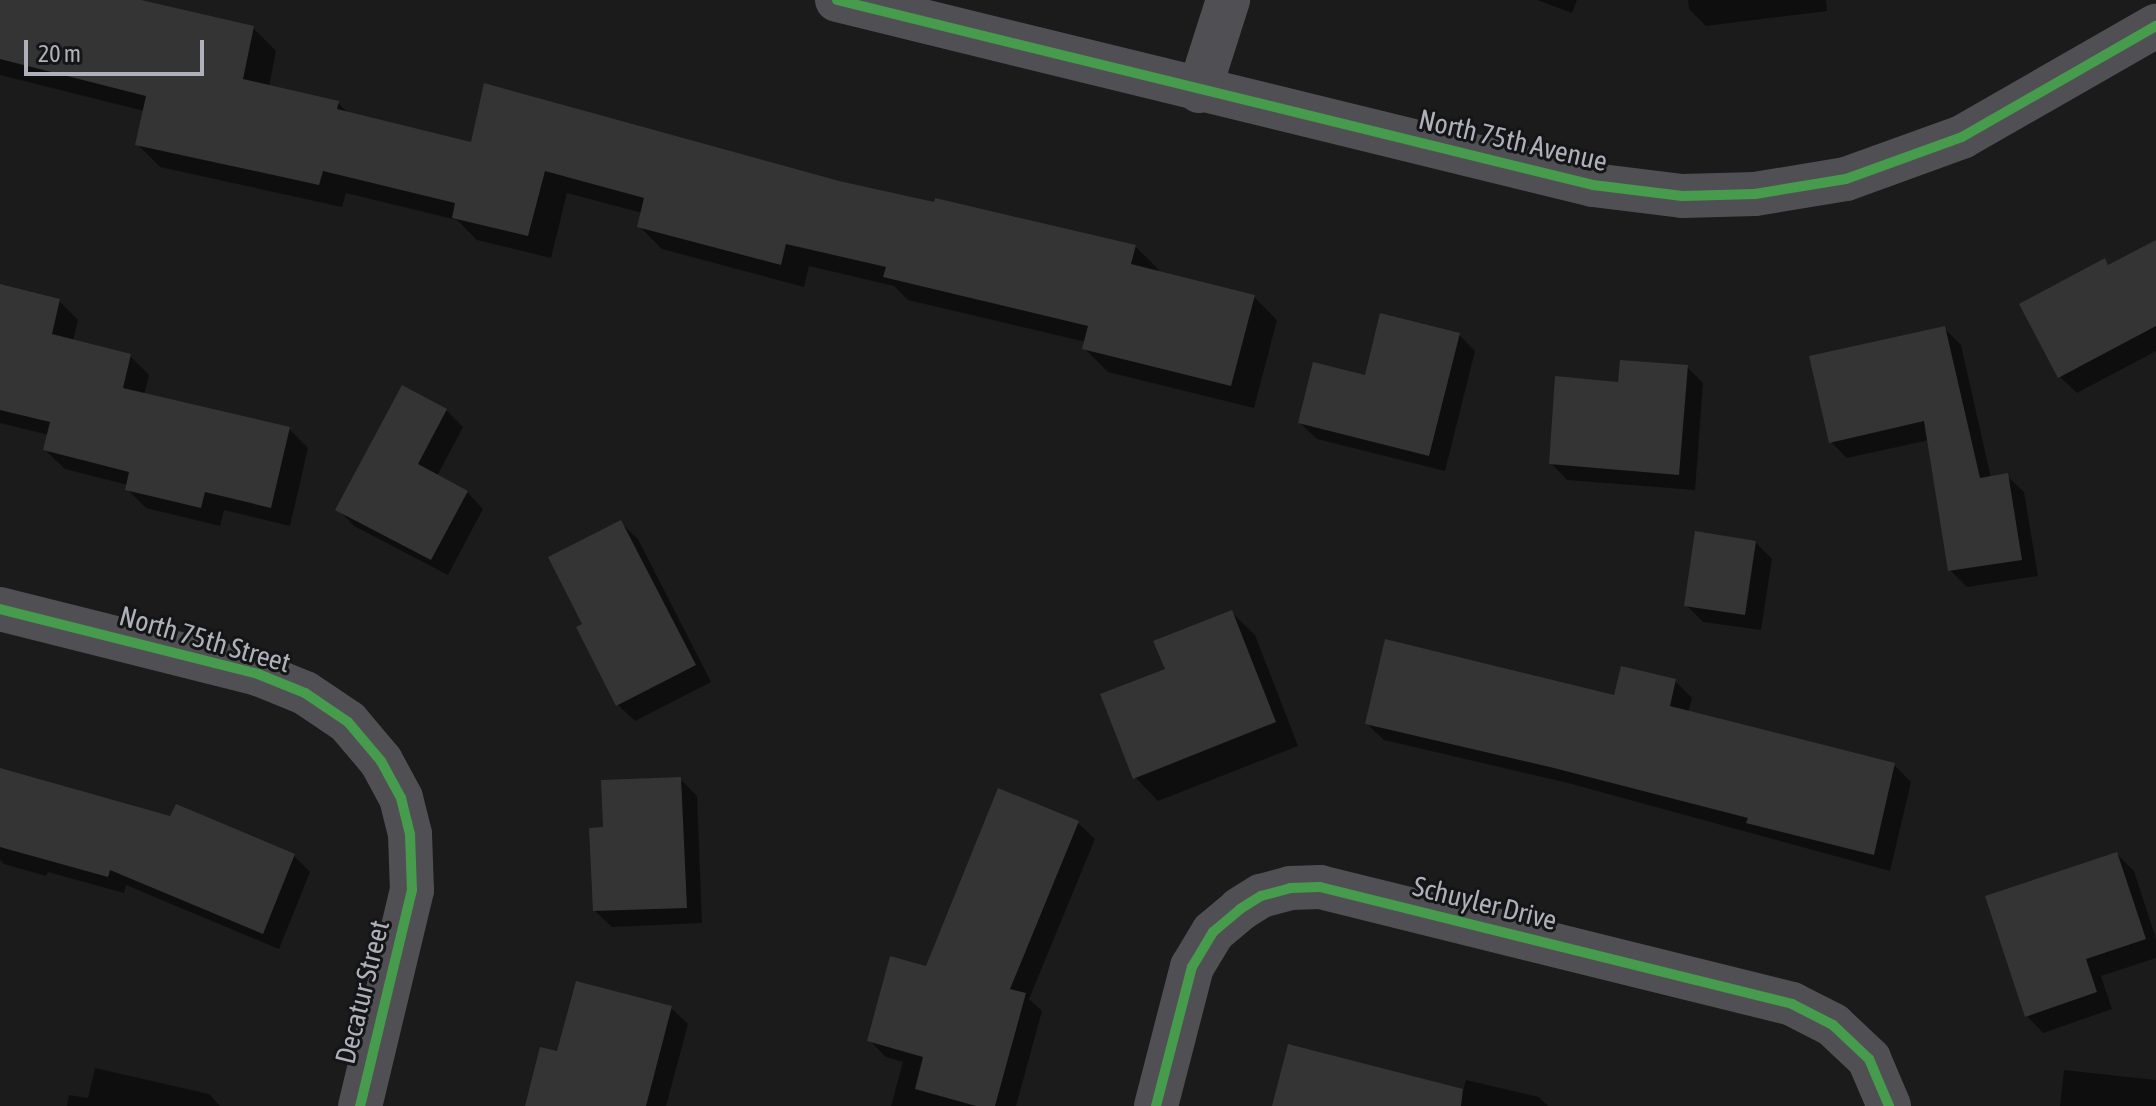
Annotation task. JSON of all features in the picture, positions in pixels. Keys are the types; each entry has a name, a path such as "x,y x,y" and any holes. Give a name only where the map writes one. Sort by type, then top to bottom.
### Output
{"street":[{"name":"North 75th Avenue","path":"837,0 1593,185 1682,196 1755,194 1846,179 1962,137 2156,26"},
{"path":"1199,91 1228,0"},
{"name":"North 75th Street","path":"0,609 258,674 305,693 348,722 381,761 401,798 410,834 412,890"},
{"name":"Schuyler Drive","path":"1156,1106 1192,967 1213,932 1261,896 1290,888 1320,887 1792,1004 1833,1025 1869,1059 1889,1106"},
{"name":"Decatur Street","path":"360,1106 412,890"}],"building":[{"path":"0,0 141,0 254,26 243,79 339,101 337,109 471,142 484,83 839,181 934,202 935,198 1136,245 1131,264 1255,295 1231,386 1082,349 1088,326 883,277 886,267 786,244 781,265 637,227 644,198 545,171 528,236 452,218 455,203 323,171 319,185 135,145 146,96 0,59"},
{"path":"2156,240 2156,326 2058,378 2019,304 2105,258 2108,265"},
{"path":"0,284 60,299 52,334 131,354 123,388 290,427 271,508 205,492 201,508 125,490 129,472 43,450 50,422 0,410"},
{"path":"1380,313 1460,333 1429,456 1298,423 1313,362 1365,375"},
{"path":"1945,326 1980,478 2008,473 2022,560 1948,571 1924,421 1829,443 1809,356"},
{"path":"1620,360 1688,365 1679,475 1549,464 1555,376 1618,382"},
{"path":"402,385 447,409 418,464 468,491 431,560 335,510"},
{"path":"621,520 696,665 616,706 576,627 582,624 548,557"},
{"path":"1695,531 1756,541 1745,615 1684,606"},
{"path":"1232,610 1276,722 1133,779 1100,694 1165,669 1153,641"},
{"path":"1385,639 1614,695 1621,666 1676,679 1670,706 1895,763 1874,855 1746,823 1748,818 1550,767 1365,724"},
{"path":"0,768 170,816 176,804 295,854 263,934 110,870 108,877 0,847"},
{"path":"681,777 687,908 593,911 589,828 603,827 601,780"},
{"path":"998,788 1079,821 1010,989 1026,993 995,1106 976,1106 915,1089 923,1057 867,1041 890,956 926,966"},
{"path":"2117,852 2146,939 2086,959 2097,992 2025,1017 1985,896"},
{"path":"576,981 672,1006 646,1106 525,1106 540,1047 557,1051"},
{"path":"1288,1044 1463,1089 1461,1106 1272,1106"}],"cycle path":[{"path":"837,0 1593,185 1682,196 1755,194 1846,179 1962,137 2156,26"},
{"path":"0,609 258,674 305,693 348,722 381,761 401,798 410,834 412,890 360,1106"},
{"path":"1156,1106 1192,967 1213,932 1261,896 1290,888 1320,887 1792,1004 1833,1025 1869,1059 1889,1106"}]}
